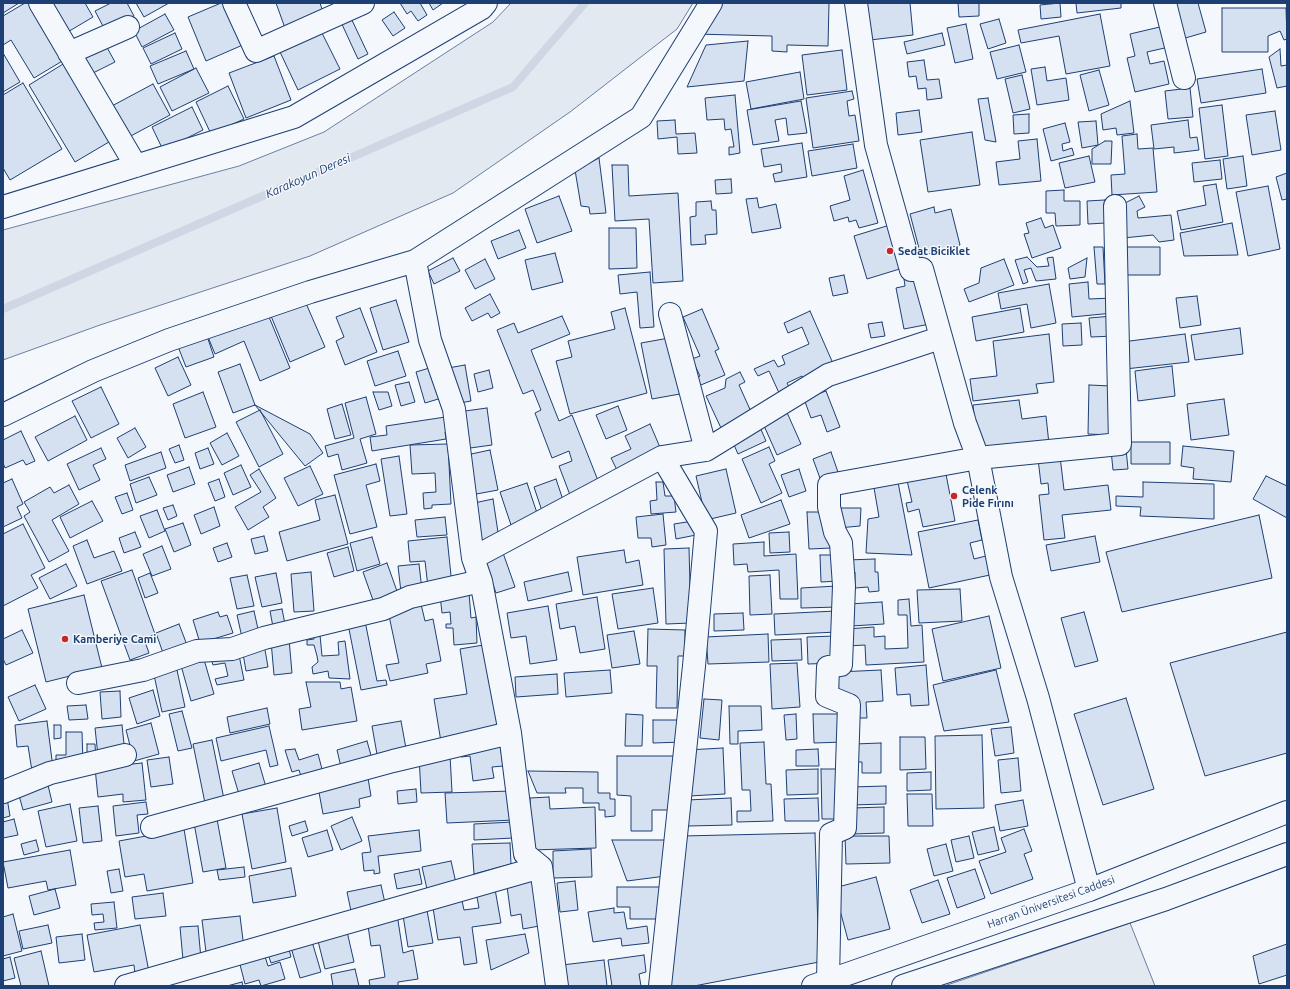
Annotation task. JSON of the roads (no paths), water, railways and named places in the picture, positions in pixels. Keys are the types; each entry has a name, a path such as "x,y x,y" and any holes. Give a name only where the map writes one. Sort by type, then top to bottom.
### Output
{"street":[{"path":"40,3 136,166"},
{"path":"234,3 256,51 363,3"},
{"path":"3,207 294,117 482,8 486,3"},
{"path":"3,415 93,371 169,340 310,292 415,261 641,117 711,3"},
{"path":"856,3 876,145 911,270 922,269 940,338 965,423 978,458 1000,577 1038,698 1089,890"},
{"path":"1164,3 1184,78"},
{"path":"69,53 128,27"},
{"path":"820,984 831,834 845,828 849,706 827,696 828,667 841,665 844,586 841,543 835,532 829,507 829,485 978,458 1120,444 1115,206"},
{"path":"415,261 430,340 454,409 473,558 481,581 510,733 525,854 541,867 557,986"},
{"path":"670,314 706,450"},
{"path":"473,558 662,456 706,450 828,375 940,338"},
{"path":"660,986 694,666 706,531 662,456"},
{"path":"78,683 143,670 197,650 232,649 264,638 383,608 410,597 481,581"},
{"path":"152,827 393,761 510,733"},
{"path":"3,792 50,773 125,755"},
{"name":"Harran Üniversitesi Caddesi","path":"820,984 1089,890 1287,812"},
{"path":"903,986 1166,899 1287,854"},
{"path":"126,986 541,867"}],"waterway":[{"name":"Karakoyun Deresi","path":"3,309 513,87 585,3"}],"place":[{"name":"Sedat Biciklet","path":"890,251"},
{"name":"Celenk Pide Fırını","path":"954,496"},
{"name":"Kamberiye Cami","path":"65,639"}]}
